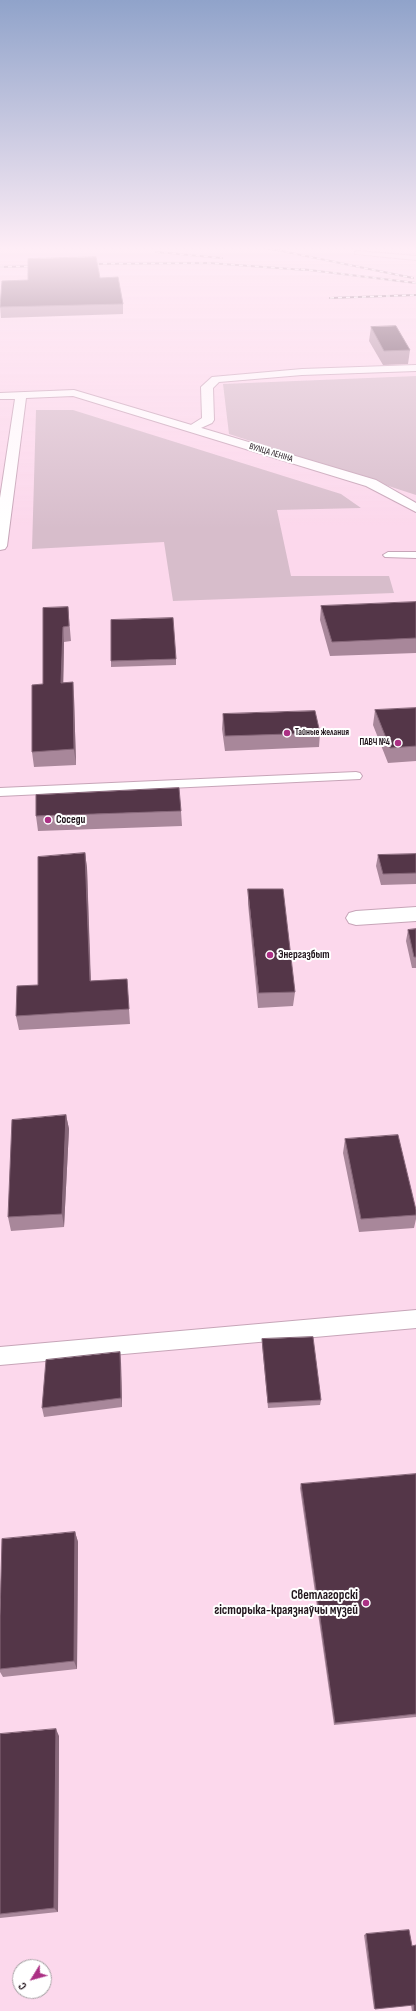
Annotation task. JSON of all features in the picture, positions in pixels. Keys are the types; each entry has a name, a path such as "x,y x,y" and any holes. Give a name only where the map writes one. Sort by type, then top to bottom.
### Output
{"street":[{"path":"192,428 208,420 208,387 216,379 302,372 416,368"},
{"name":"ВУЛІЦА ЛЕНІНА","path":"0,396 74,393 371,484 416,508"},
{"path":"0,546 21,395"},
{"path":"356,918 416,914"}],"lane":[{"path":"388,556 416,555"},
{"path":"0,792 356,776"},
{"path":"0,1356 416,1319"}],"shaded area":[{"path":"416,376 416,495 229,434 223,384"},
{"path":"36,410 73,410 341,494 361,508 277,510 291,576 389,576 394,593 173,601 164,542 32,549"}],"building":[{"path":"379,341 405,341 410,350 384,351"},
{"path":"416,602 416,638 332,642 321,606"},
{"path":"68,607 69,626 63,627 61,683 73,682 74,749 32,752 32,685 43,684 43,608"},
{"path":"173,618 176,659 111,661 111,620"},
{"path":"416,708 416,746 390,748 375,710"},
{"path":"315,711 320,733 225,736 223,714"},
{"path":"179,788 181,811 36,816 36,795"},
{"path":"85,853 90,981 127,979 129,1009 16,1016 17,986 38,985 38,857"},
{"path":"416,854 416,873 383,874 378,855"},
{"name":"Энергазбыт","path":"248,889 283,889 295,992 259,993"},
{"path":"416,929 416,957 414,957 408,930"},
{"path":"66,1115 62,1214 8,1217 12,1120"},
{"path":"398,1135 416,1215 361,1219 345,1139"},
{"path":"313,1337 321,1400 268,1403 262,1339"},
{"path":"120,1352 121,1398 42,1408 46,1360"},
{"name":"Светлагорскі гісторыка-краязнаўчы музей","path":"416,1474 416,1714 335,1723 301,1484"},
{"path":"75,1532 74,1661 0,1669 2,1539"},
{"path":"56,1729 54,1908 0,1914 0,1734"},
{"path":"409,1930 412,1946 416,1945 416,2011 414,2011 414,2005 375,2009 366,1934"}],"place":[{"name":"Тайные желания","path":"287,733"},
{"name":"ПАВЧ №4","path":"398,743"},
{"name":"Соседи","path":"48,820"},
{"name":"Энергазбыт","path":"270,955"},
{"name":"Светлагорскі гісторыка-краязнаўчы музей","path":"366,1603"}]}
